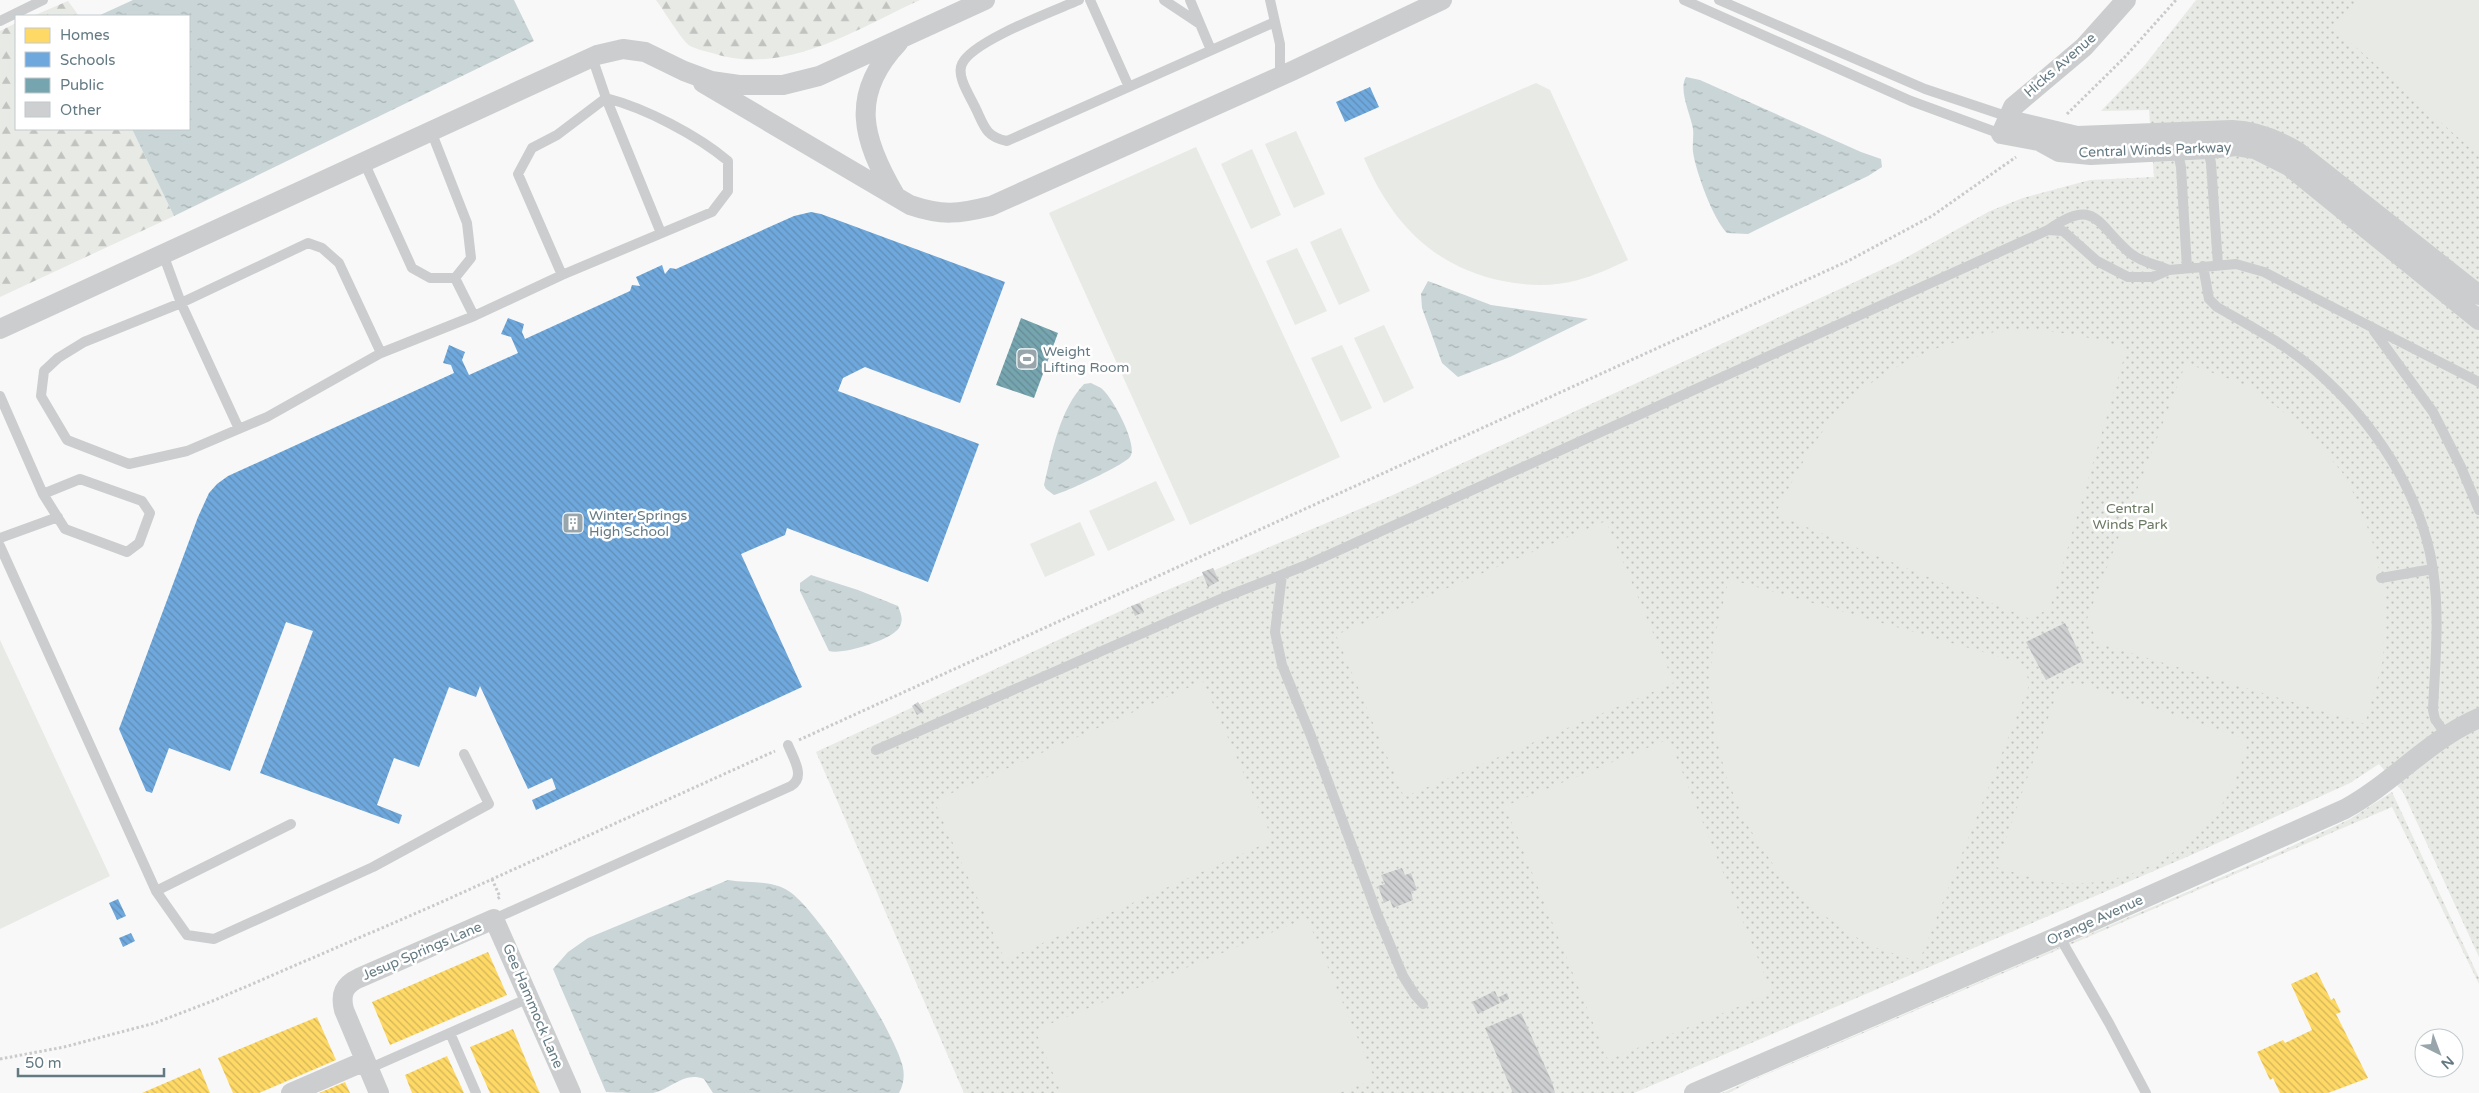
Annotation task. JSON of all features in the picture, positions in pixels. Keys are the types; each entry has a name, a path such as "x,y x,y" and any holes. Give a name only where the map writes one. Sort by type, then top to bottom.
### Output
{"street":[{"path":"684,71 711,81 739,85 783,85 819,76 985,0"},
{"path":"0,330 592,57 623,49 645,52 684,71 896,197 931,213 958,214 990,206 1280,76 1442,0"},
{"name":"Hicks Avenue","path":"2005,125 2013,106 2084,47 2126,0"},
{"path":"896,197 880,170 868,137 865,109 870,82 883,59 902,38"},
{"name":"Central Winds Parkway","path":"2005,125 2059,152 2084,154 2176,142 2207,140 2242,130 2287,145 2385,219 2479,295"},
{"name":"Central Winds Parkway","path":"2207,140 2248,147 2282,161 2479,320"},
{"name":"Orange Avenue","path":"1694,1093 2059,936 2345,809 2370,794 2430,745 2479,718"},
{"name":"Gee Hammock Lane","path":"494,919 570,1093"},
{"name":"Jesup Springs Lane","path":"379,1093 342,1003 342,993 348,984 494,919"},
{"path":"291,1093 366,1065"}],"lane":[{"path":"0,21 43,0"},
{"path":"1079,0 980,44 962,63 960,74 986,129 994,138 1007,141 1275,22"},
{"path":"1090,0 1129,86"},
{"path":"1164,0 1200,24"},
{"path":"1190,0 1211,50"},
{"path":"1270,0 1280,44 1280,76"},
{"name":"Central Winds Parkway","path":"1684,0 1911,101 2005,125"},
{"name":"Central Winds Parkway","path":"1719,0 2005,125"},
{"path":"592,57 606,98 661,233"},
{"path":"382,353 339,263 322,248 308,243 181,303 84,342 58,358 44,371 41,396 67,440 129,464 188,451 267,417 382,353 474,316 562,275 712,212 728,191 728,161 714,149 632,105 606,98"},
{"path":"562,275 518,174 532,148 557,135 606,98"},
{"path":"431,131 467,223 471,258 455,278"},
{"path":"2207,140 2211,163 2218,265"},
{"path":"2176,142 2181,167 2187,268"},
{"path":"364,162 412,268 430,278 455,278"},
{"path":"876,750 1216,601 1282,575 2048,230 2072,216 2082,213 2091,214 2131,253 2144,262 2169,270"},
{"path":"2048,230 2063,231 2096,261 2128,277 2153,277 2169,270 2236,264 2264,272 2479,382"},
{"path":"163,254 181,303 239,429"},
{"path":"2203,266 2209,300 2217,307 2284,347 2315,370 2354,408 2376,436 2412,500 2424,531 2433,569 2436,635 2433,710 2438,724 2446,735"},
{"path":"455,278 474,316"},
{"path":"2372,328 2433,412 2461,467 2479,510"},
{"path":"0,396 43,494 65,529 127,552 139,543 150,513 142,501 80,479 43,494"},
{"path":"0,538 58,517"},
{"path":"0,546 156,891 187,935 214,939 373,867 489,804 464,754"},
{"path":"2381,578 2433,569"},
{"path":"1282,575 1278,593 1275,632 1282,665 1381,925 1404,976 1415,995 1424,1004"},
{"path":"494,919 797,783 799,776 788,745"},
{"path":"156,891 291,824"},
{"path":"2059,936 2109,1022 2146,1093"},
{"path":"366,1065 450,1033 529,998"},
{"path":"450,1033 476,1093"}],"path":[{"path":"2061,120 2124,58 2176,0"},
{"path":"0,1059 64,1047 155,1023 216,1000 435,905 1848,261 1932,216 2021,153"}],"green space":[{"path":"656,0 920,0 845,36 819,46 793,54 766,59 739,59 690,46"},
{"name":"Central Winds Park","path":"2196,0 2479,0 2479,957 2403,792 2379,764 2350,783 2189,856 1634,1093 964,1093 816,752 1153,596 1393,495 1713,348 1900,261 1990,211 2023,198 2090,180 2154,177 2149,110 2101,111 2144,66"},
{"path":"2357,0 2479,0 2479,156 2333,27"},
{"path":"68,1 78,15 35,15"},
{"path":"15,24 15,130 132,130 174,216 0,297 0,31"},
{"path":"1536,83 1550,90 1628,260 1585,278 1550,285 1531,285 1503,281 1456,265 1435,253 1401,221 1387,202 1364,158"},
{"path":"1296,131 1325,194 1294,208 1265,144"},
{"path":"1196,147 1340,457 1190,525 1049,213"},
{"path":"1252,149 1281,215 1251,229 1221,164"},
{"path":"1341,228 1370,291 1339,305 1310,242"},
{"path":"1297,248 1327,311 1295,325 1266,261"},
{"path":"1384,325 1414,388 1384,403 1354,338"},
{"path":"2004,330 2066,334 2127,348 2050,608 2030,619 1775,514 1820,435 1857,394 1902,364 1926,353 1951,343"},
{"path":"1342,345 1372,408 1341,422 1311,358"},
{"path":"2186,363 2251,387 2304,428 2347,478 2371,536 2386,598 2383,660 2365,724 2098,643 2087,619"},
{"path":"1156,481 1175,520 1108,551 1089,511"},
{"path":"1606,521 1674,683 1404,797 1336,635"},
{"path":"1080,522 1095,555 1045,577 1030,544"},
{"path":"1729,579 2021,663 2030,683 1919,962 1868,945 1819,912 1776,869 1744,820 1726,776 1716,737 1710,685 1713,643"},
{"path":"0,640 110,876 0,929"},
{"path":"1203,681 1273,840 1005,960 934,801"},
{"path":"2076,682 2249,740 2233,786 2225,800 2210,820 2192,838 2172,854 2150,866 2126,875 2076,884 2044,881 1996,867 2058,690"},
{"path":"1669,739 1772,993 1608,1060 1505,806"},
{"path":"2392,792 2479,978 2479,984 2392,807 1751,1081 1729,1093 1722,1093 2275,854 2350,819"},
{"path":"1307,918 1375,1079 1339,1093 1061,1093 1035,1030"}],"water":[{"path":"133,0 514,0 534,41 174,216 132,130 190,130 190,15 100,15"},
{"path":"1686,77 1700,80 1861,152 1881,159 1882,167 1868,176 1748,234 1727,233 1711,206 1701,183 1695,161 1693,129 1683,89"},
{"path":"1428,281 1491,305 1588,319 1510,357 1458,377 1442,363 1422,308 1421,294"},
{"path":"1091,383 1106,393 1117,410 1128,432 1132,451 1130,457 1117,466 1054,495 1044,485 1058,432 1076,394 1084,384"},
{"path":"811,575 858,590 898,606 902,620 901,625 894,633 866,646 845,651 829,651 800,591 800,583"},
{"path":"728,880 775,885 783,888 803,904 819,923 854,972 896,1047 904,1071 904,1079 899,1093 713,1093 704,1079 697,1077 684,1079 653,1093 606,1092 553,969 568,952 588,938"}],"building: Homes":[{"path":"488,952 507,995 390,1045 372,1002"},
{"path":"2317,972 2331,1000 2334,998 2341,1012 2336,1014 2368,1078 2328,1093 2280,1093 2273,1078 2270,1080 2257,1052 2283,1040 2285,1043 2312,1030 2291,984"},
{"path":"317,1017 336,1060 259,1093 233,1093 218,1058"},
{"path":"513,1029 540,1093 490,1093 470,1047"},
{"path":"447,1056 464,1093 412,1093 405,1075"},
{"path":"200,1068 210,1093 142,1093"},
{"path":"345,1082 350,1093 319,1093"}],"building: Schools":[{"path":"1370,87 1379,107 1345,122 1336,102"},
{"name":"Winter Springs High School","path":"811,212 821,214 1005,282 960,403 865,367 843,378 838,391 979,444 928,582 787,528 785,535 741,554 802,687 536,810 532,800 556,789 552,778 528,789 480,686 476,697 449,687 419,767 394,758 377,805 402,815 399,824 260,773 313,631 286,622 230,771 169,748 152,793 146,791 119,729 198,517 209,493 217,484 228,476 454,373 451,365 443,363 449,345 465,352 462,360 469,375 518,353 511,337 501,334 508,318 524,324 522,332 525,339 630,291 632,285 640,286 636,277 662,265 665,274 670,268 676,269 794,216"},
{"path":"118,899 126,916 117,920 109,903"},
{"path":"131,933 135,941 123,947 119,938"}],"building: Public":[{"name":"Weight Lifting Room","path":"1021,318 1058,333 1034,398 996,385"}],"building: Other":[{"path":"1213,568 1219,581 1208,587 1202,572"},
{"path":"1140,603 1144,612 1135,616 1131,606"},
{"path":"2065,623 2083,661 2046,680 2026,642"},
{"path":"918,702 924,711 917,715 912,706"},
{"path":"1402,868 1405,875 1411,873 1417,890 1411,892 1413,900 1393,908 1390,900 1384,903 1378,886 1385,884 1381,875"},
{"path":"1495,991 1500,1003 1478,1014 1472,1002"},
{"path":"1507,993 1509,999 1501,1003 1499,997"},
{"path":"1521,1013 1552,1082 1555,1093 1513,1093 1485,1028"}],"place":[{"name":"Weight Lifting Room","path":"1027,359"},
{"name":"Winter Springs High School","path":"573,523"}]}
